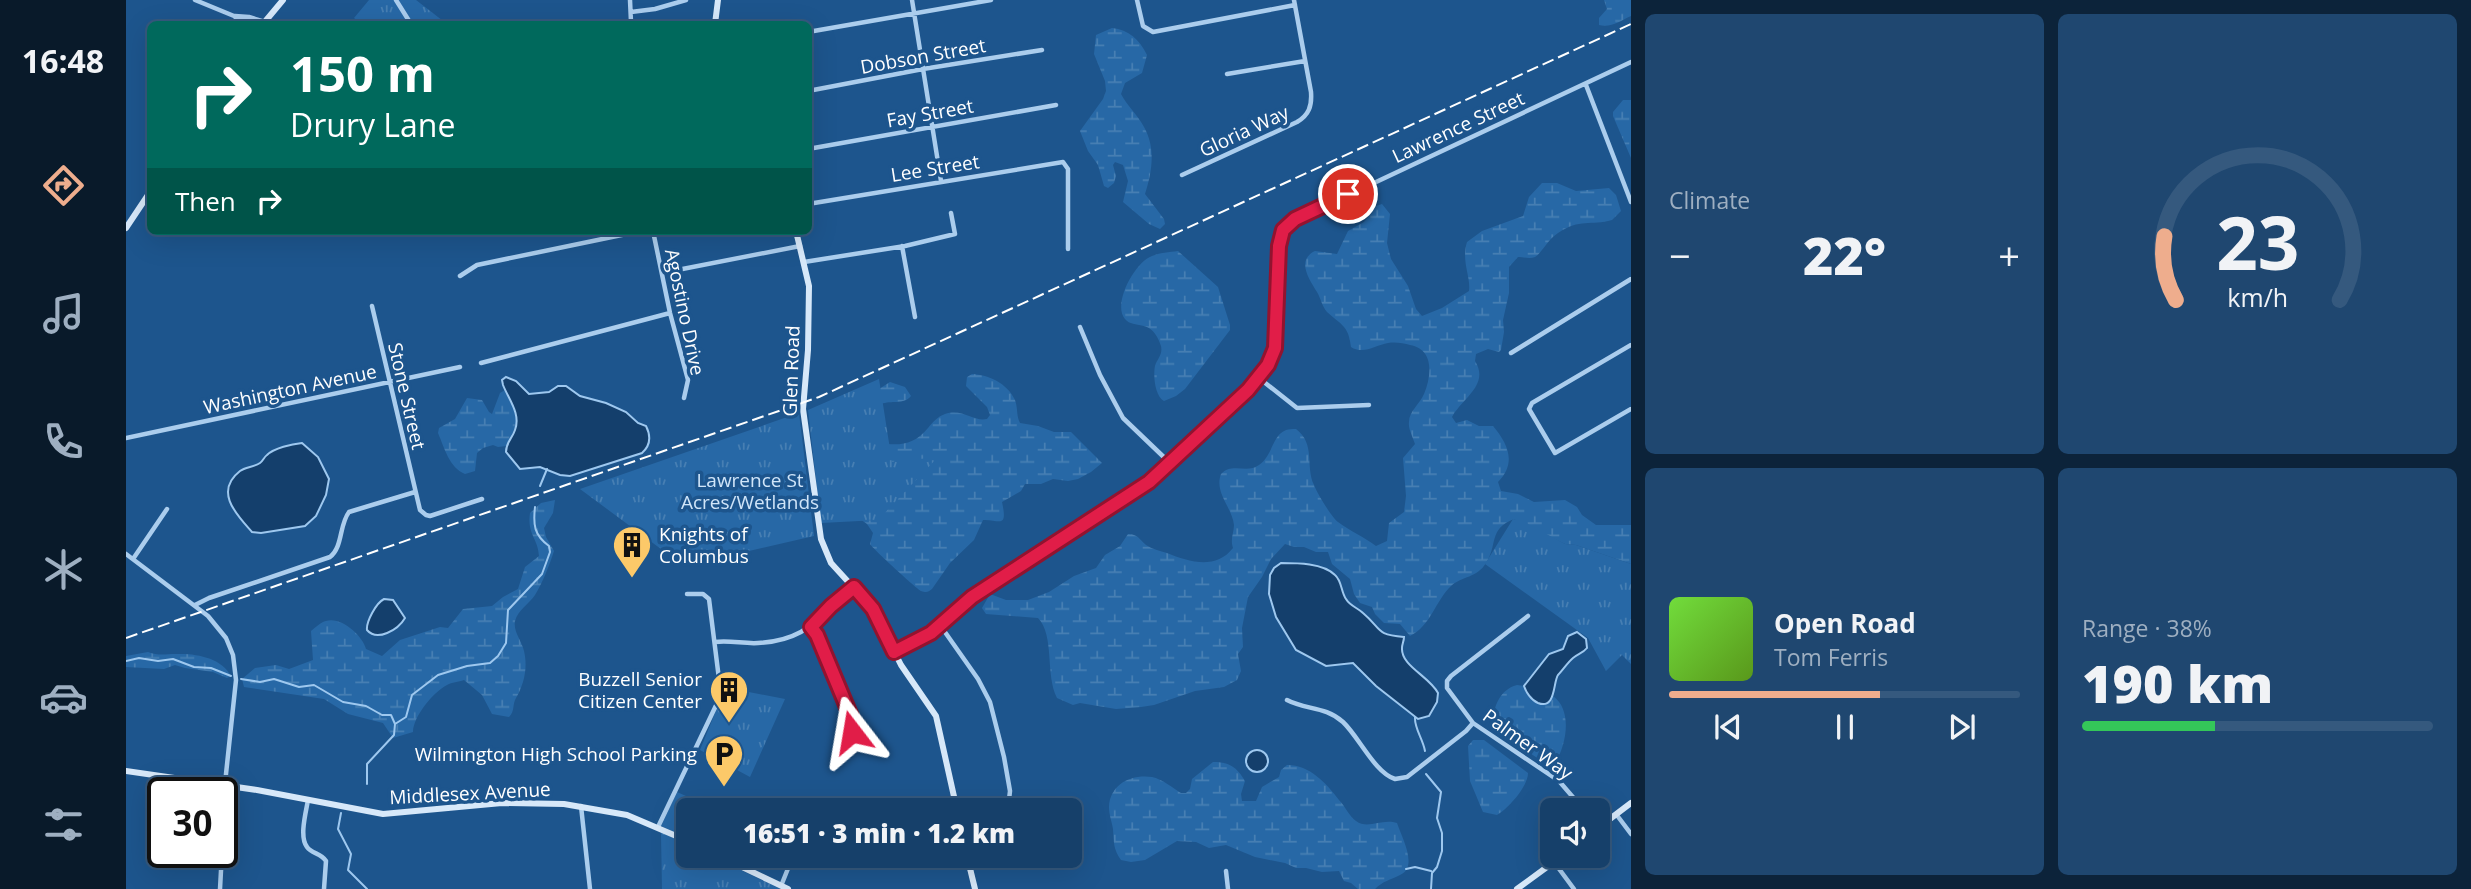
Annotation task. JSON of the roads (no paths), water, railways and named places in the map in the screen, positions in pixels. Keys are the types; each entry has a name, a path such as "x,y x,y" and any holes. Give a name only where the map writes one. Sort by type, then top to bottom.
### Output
{"street":[{"path":"195,0 240,21"},
{"path":"266,21 283,0"},
{"path":"396,0 409,21"},
{"path":"630,0 631,21"},
{"path":"631,12 655,9 686,0"},
{"path":"715,21 718,0"},
{"path":"912,0 941,181"},
{"path":"812,31 991,0"},
{"path":"1137,0 1143,26 1149,31 1295,2 1306,61 1227,74"},
{"path":"234,16 248,16 259,21"},
{"name":"Dobson Street","path":"812,90 1042,50"},
{"name":"Gloria Way","path":"1182,176 1299,121 1311,104 1306,61"},
{"name":"Lawrence Street","path":"894,652 928,635 972,597 1132,493 1170,463 1245,394 1270,360 1276,342 1280,239 1288,224 1631,62"},
{"path":"1586,85 1631,202"},
{"name":"Fay Street","path":"812,148 1056,105"},
{"name":"Lee Street","path":"812,203 1061,162 1065,163 1068,169 1068,249"},
{"path":"126,228 147,196"},
{"path":"804,262 902,246 955,234 951,214"},
{"path":"460,276 477,265 622,235"},
{"name":"Agostino Drive","path":"654,235 670,313 688,380 684,398"},
{"name":"Glen Road","path":"797,235 809,286 803,409 818,528 828,558 873,609 894,652 938,720 954,798"},
{"path":"662,272 800,246"},
{"path":"902,246 915,317"},
{"path":"1511,353 1631,279"},
{"name":"Stone Street","path":"372,306 415,492"},
{"path":"481,363 670,313"},
{"path":"1080,327 1100,375 1123,418 1170,463"},
{"path":"1631,345 1529,405 1531,414 1556,453 1631,410"},
{"name":"Washington Avenue","path":"126,438 460,368"},
{"path":"1259,378 1297,408 1369,404"},
{"path":"195,605 330,557 335,552 349,512 415,492 420,510 428,516 482,499"},
{"path":"132,559 167,509"},
{"path":"126,554 212,619 231,649 236,665 236,680 227,777"},
{"path":"715,642 767,642 794,636 811,627 854,587"},
{"path":"658,827 720,699 721,691 708,597 700,593 687,594"},
{"name":"Palmer Way","path":"1528,616 1449,678 1447,685 1449,692 1473,723 1559,781 1574,798"},
{"path":"940,625 988,696 1004,757 1010,798"},
{"path":"811,627 817,635 852,719 852,732"},
{"path":"1287,699 1297,705 1326,711 1341,720 1385,774 1395,779 1409,776 1473,723"},
{"name":"Middlesex Avenue","path":"126,771 169,777"},
{"name":"Middlesex Avenue","path":"238,787 383,814 528,802 581,806 627,815 676,835"},
{"path":"308,799 304,841 308,849 320,854 326,861 324,889"},
{"path":"1610,819 1631,803"},
{"path":"581,806 590,889"},
{"path":"1616,814 1631,834"},
{"path":"220,889 221,868"},
{"path":"744,868 789,889"},
{"path":"781,886 788,868"},
{"path":"970,868 975,889"},
{"path":"1517,889 1546,868"},
{"path":"1558,868 1574,889"},
{"path":"1226,872 1228,889"}],"waterway":[{"path":"540,486 547,469"},
{"path":"395,724 406,717 412,695 438,675 467,666 490,663 498,656 506,643 508,610 542,574 550,552 549,546 540,538 536,529 535,507"},
{"path":"126,661 139,658 158,661 173,659 231,676"},
{"path":"241,679 260,682 274,679 299,687 314,685 343,702 366,706 382,715 391,715 395,724 394,735 367,764 367,784"},
{"path":"1415,717 1425,751"},
{"path":"1426,774 1441,792 1437,818 1442,833 1442,851 1432,873 1431,889"},
{"path":"341,813 338,829 351,854 348,870 367,889"},
{"path":"1406,869 1415,867 1431,871"}],"railway":[{"path":"126,638 819,397 1631,24"}],"place":[{"name":"Knights of Columbus","path":"632,579"},
{"name":"Buzzell Senior Citizen Center","path":"729,724"},
{"name":"Wilmington High School Parking","path":"724,788"}],"park label":[{"name":"Lawrence St Acres/Wetlands","path":"750,491"}]}
